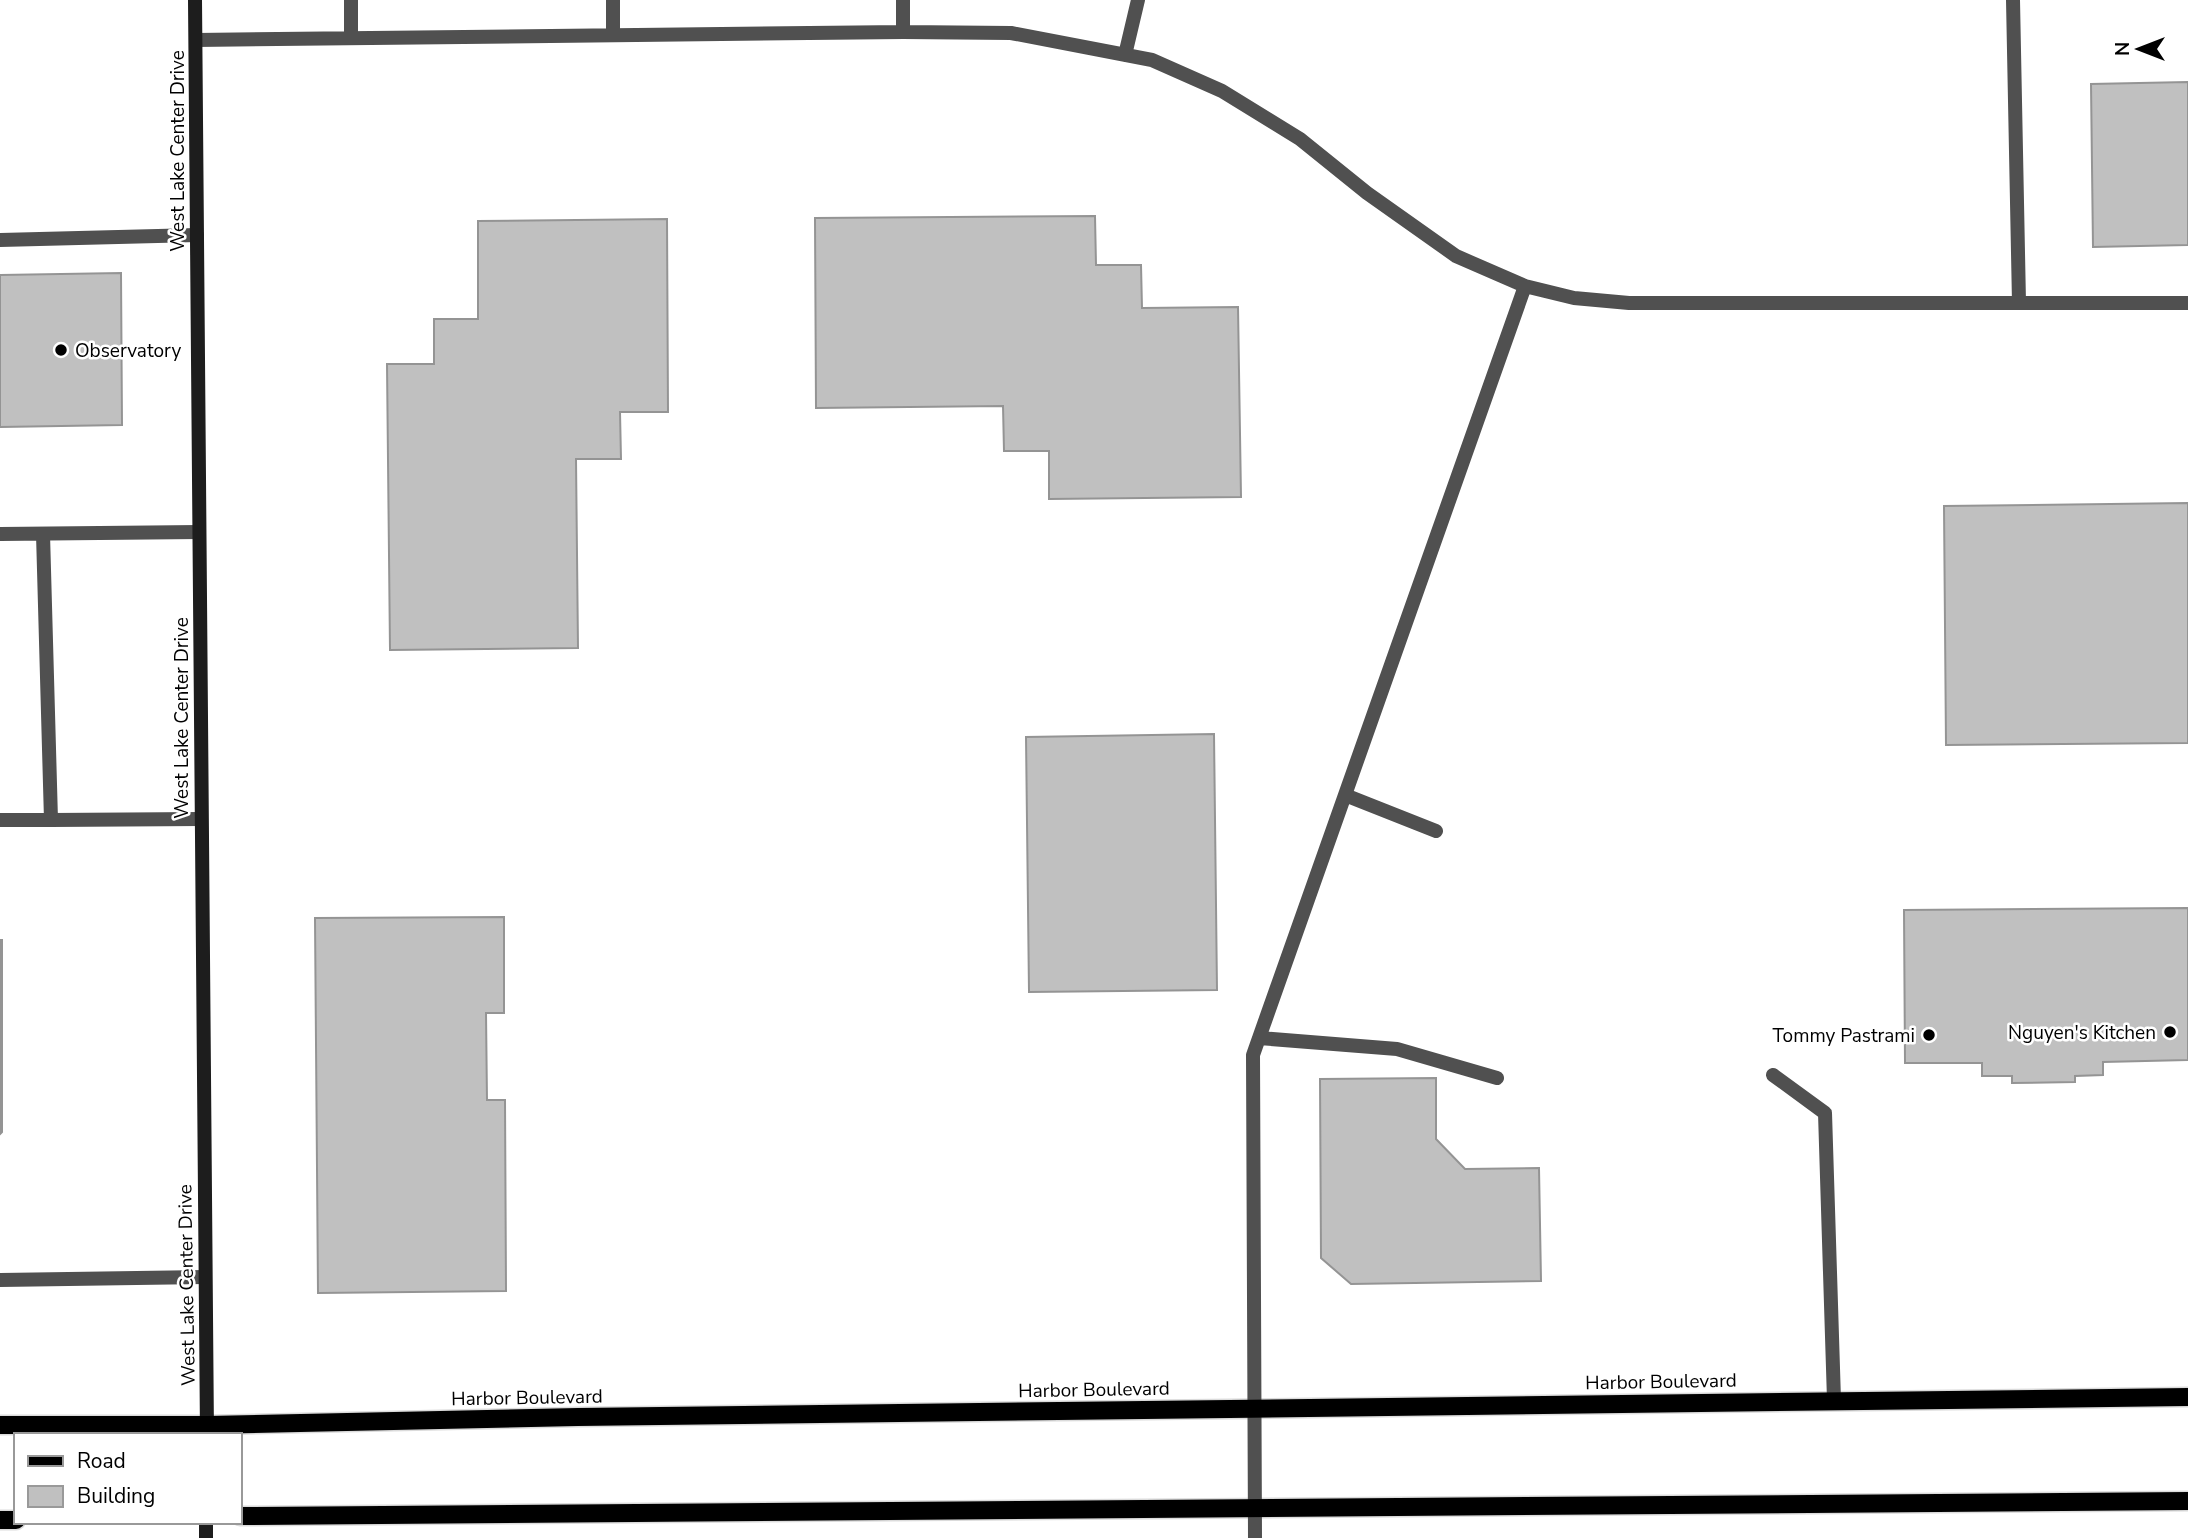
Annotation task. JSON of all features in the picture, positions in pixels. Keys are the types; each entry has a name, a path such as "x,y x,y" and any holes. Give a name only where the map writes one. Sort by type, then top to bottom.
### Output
{"main road":[{"name":"Harbor Boulevard","path":"0,1425 207,1430 578,1417 2188,1397"},
{"path":"242,1516 2188,1501"}],"street":[{"name":"West Lake Center Drive","path":"195,0 207,1430"}],"lane":[{"path":"351,0 351,38"},
{"path":"613,0 613,35"},
{"path":"903,0 903,32"},
{"path":"1125,55 1138,0"},
{"path":"2013,0 2019,303"},
{"path":"196,40 1011,33 1152,60 1222,91 1300,139 1367,193 1456,257 1525,286 1574,298 1629,303 2188,303"},
{"path":"0,240 197,236"},
{"path":"1255,1538 1253,1055 1525,286"},
{"path":"0,534 199,532"},
{"path":"43,534 51,820"},
{"path":"1345,795 1436,831"},
{"path":"0,820 201,819"},
{"path":"1259,1038 1397,1049 1497,1078"},
{"path":"1773,1075 1825,1114 1834,1400"},
{"path":"0,1280 205,1277"}],"building":[{"path":"2188,82 2188,245 2093,247 2091,84"},
{"path":"1095,216 1096,265 1141,265 1142,308 1238,307 1241,497 1049,499 1049,451 1004,451 1003,406 816,408 815,218"},
{"path":"667,219 668,412 620,412 621,459 576,459 578,648 390,650 387,364 434,364 434,319 478,319 478,221"},
{"name":"Observatory","path":"121,273 122,425 0,427 0,275"},
{"path":"2188,503 2188,743 1946,745 1944,506"},
{"path":"1214,734 1217,990 1029,992 1026,737"},
{"path":"2188,908 2188,1060 2103,1062 2103,1075 2075,1076 2075,1082 2012,1083 2012,1076 1982,1076 1982,1063 1905,1063 1904,910"},
{"path":"504,917 504,1013 486,1013 487,1100 505,1100 506,1291 318,1293 315,918"},
{"path":"0,940 2,1132 0,1134"},
{"path":"1436,1078 1436,1139 1465,1169 1539,1168 1541,1281 1351,1284 1321,1258 1320,1079"}],"place":[{"name":"Observatory","path":"61,350"},
{"name":"Nguyen's Kitchen","path":"2170,1032"},
{"name":"Tommy Pastrami","path":"1929,1035"}]}
